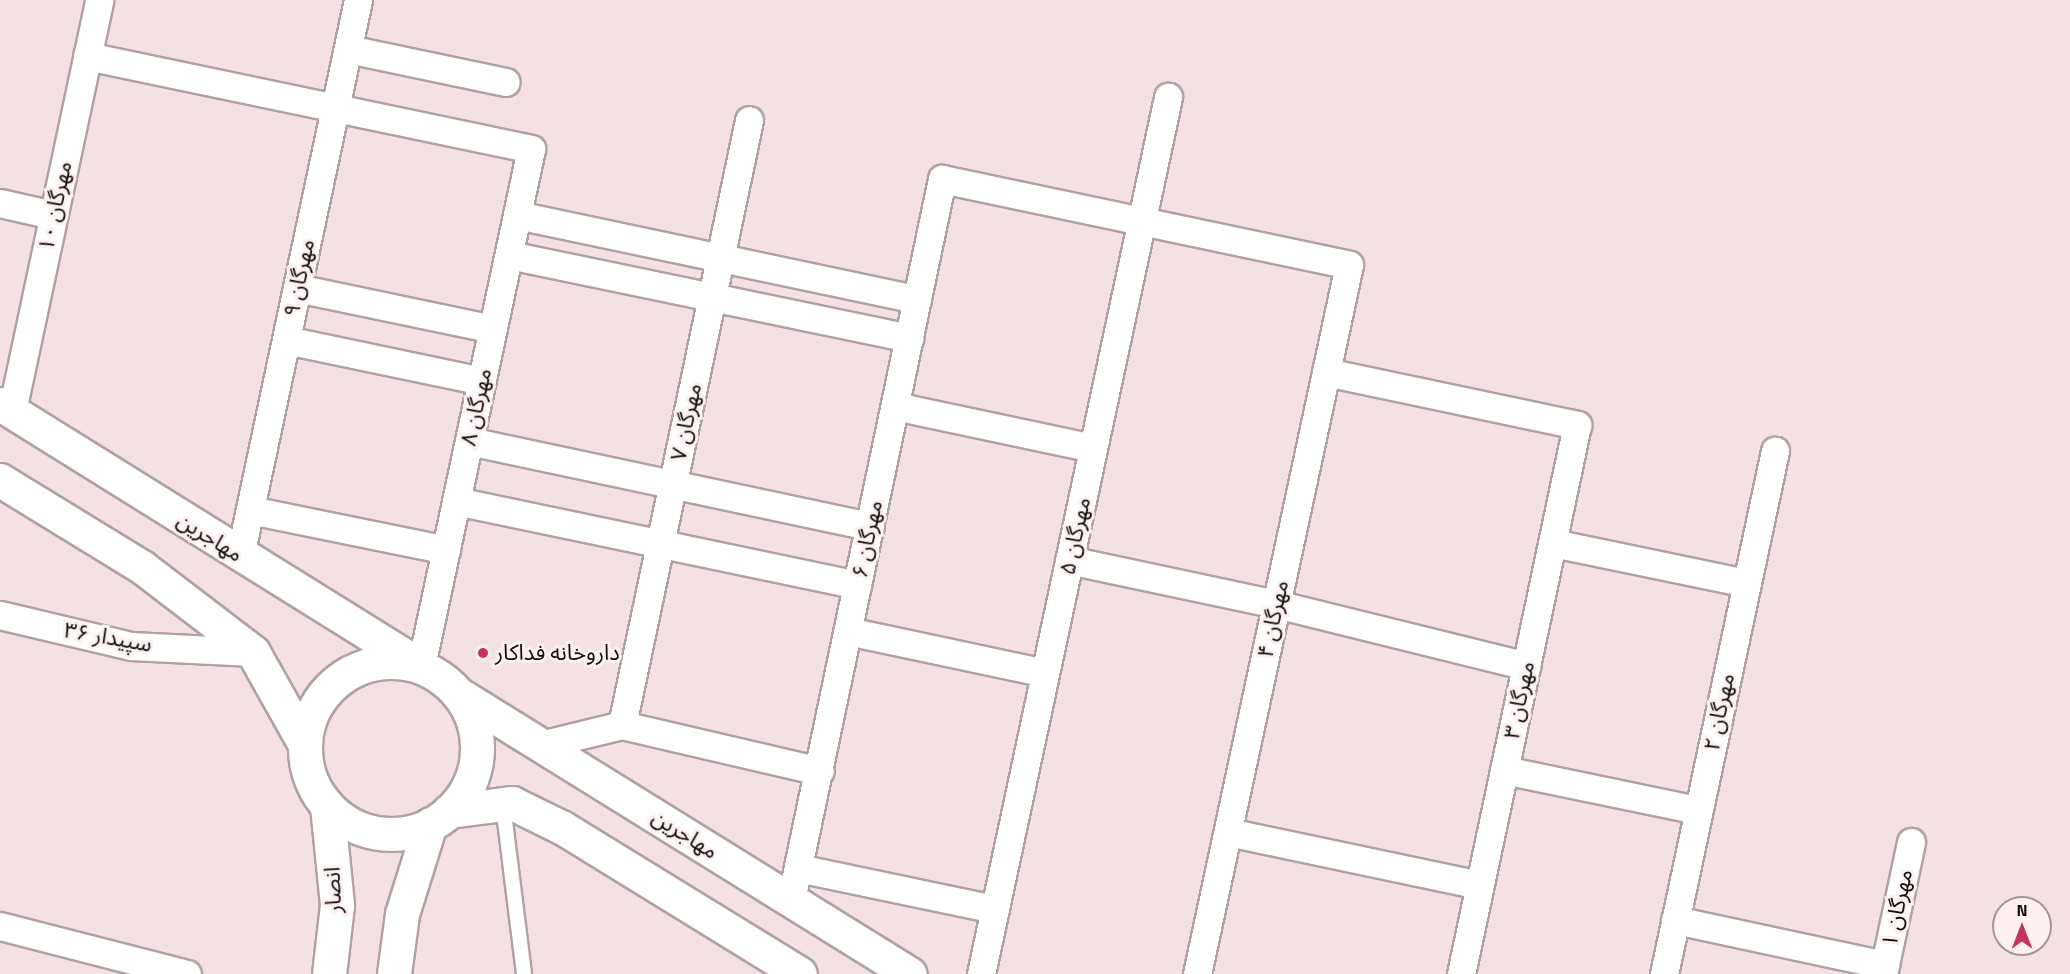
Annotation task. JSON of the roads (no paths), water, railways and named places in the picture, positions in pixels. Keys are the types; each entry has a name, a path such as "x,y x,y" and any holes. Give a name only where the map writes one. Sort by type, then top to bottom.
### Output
{"main road":[{"name":"مهاجرین","path":"6,408 240,556 421,666"},
{"path":"0,480 142,567 253,652 304,743 314,788 327,806 365,830 409,832 440,818 512,803 563,828 800,974"},
{"path":"304,743 318,701 352,671 396,662 421,666 460,695 472,718 477,743 475,768 465,792 440,818 402,914 394,974"},
{"name":"مهاجرین","path":"460,695 910,974"},
{"name":"انصار","path":"327,806 337,905 328,974"}],"street":[{"name":"مهرگان ۱۰","path":"6,408 53,215 99,0"},
{"name":"مهرگان ۹","path":"240,556 358,0"},
{"path":"348,49 506,82"},
{"path":"87,56 336,108"},
{"name":"مهرگان ۵","path":"981,974 1168,97"},
{"name":"مهرگان ۸","path":"336,108 531,149 421,666"},
{"name":"مهرگان ۷","path":"622,725 749,120"},
{"name":"مهرگان ۶","path":"791,900 820,771 942,179 1142,221"},
{"path":"0,202 53,215"},
{"path":"517,215 917,299"},
{"name":"مهرگان ۴","path":"1142,221 1349,265 1197,974"},
{"path":"509,255 909,338"},
{"path":"297,288 493,329"},
{"path":"286,340 482,381"},
{"name":"مهرگان ۳","path":"1326,372 1577,425 1461,974"},
{"path":"895,406 1094,448"},
{"path":"469,441 870,526"},
{"name":"مهرگان ۲","path":"1664,974 1775,451"},
{"path":"456,501 857,585"},
{"path":"250,510 446,550"},
{"path":"1552,543 1747,583"},
{"path":"1069,560 1276,604 1526,666"},
{"name":"سپیدار ۳۶","path":"0,615 131,646 253,652"},
{"path":"848,631 1046,673"},
{"path":"540,745 622,725 820,771"},
{"path":"1504,770 1698,810"},
{"path":"1228,832 1479,885"},
{"name":"مهرگان ۱","path":"1884,969 1911,842"},
{"path":"798,868 995,909"},
{"path":"1675,920 1884,969"},
{"path":"0,926 187,974"}],"lane":[{"path":"503,805 524,974"}],"place":[{"name":"داروخانه فداکار","path":"483,653"}]}
